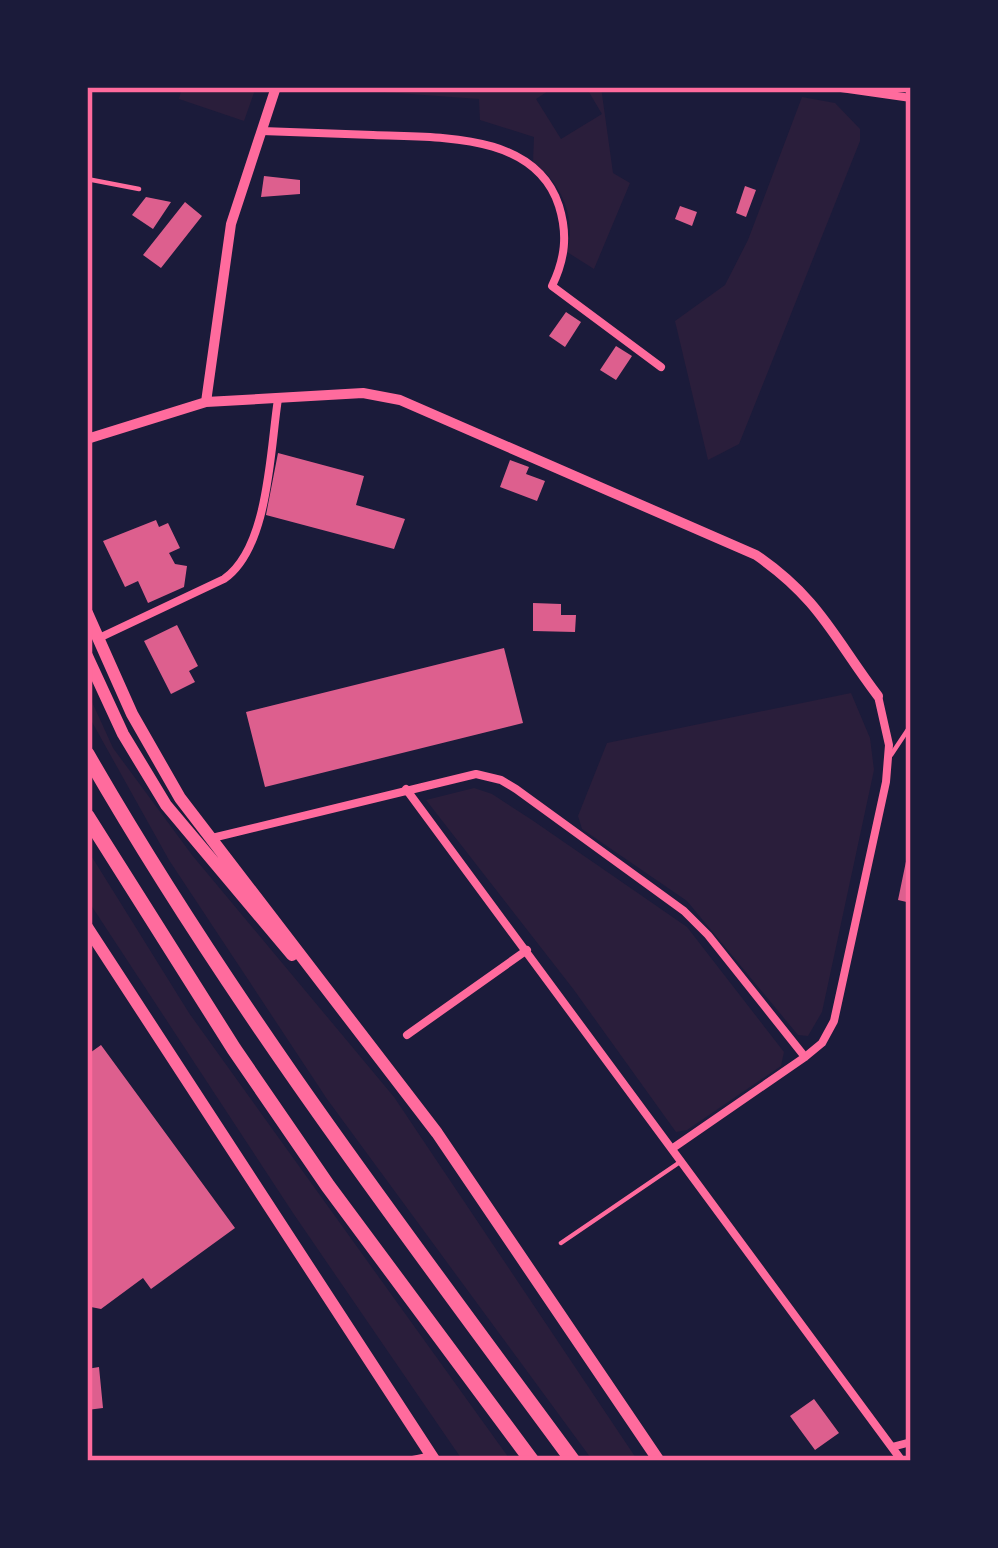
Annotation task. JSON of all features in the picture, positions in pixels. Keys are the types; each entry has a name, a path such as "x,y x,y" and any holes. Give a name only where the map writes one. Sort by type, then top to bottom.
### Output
{"highway":[{"path":"87,754 263,1036 362,1178 573,1461"},
{"path":"87,816 234,1049 328,1186 532,1461"}],"main road":[{"path":"87,613 154,757 211,838 380,1054 509,1236 658,1461"},
{"path":"87,656 123,734 166,805 380,1054"},
{"path":"87,927 434,1459"}],"street":[{"path":"206,402 231,224 276,87"},
{"path":"833,87 886,90 911,98"},
{"path":"261,131 467,140 509,153 543,176 557,200 565,244 562,266 552,286 661,367"},
{"path":"87,440 206,402 363,393 400,400 731,542 773,566 808,597 878,696 887,730 888,759 834,1021 822,1043 805,1057 673,1148"},
{"path":"99,638 224,579 242,565 256,530 278,397"},
{"path":"211,838 406,789 489,775 516,789 693,919 805,1057"},
{"path":"406,789 902,1461"},
{"path":"407,1035 527,950"},
{"path":"892,1447 911,1442"},
{"path":"407,1461 434,1459"}],"lane":[{"path":"87,179 140,189"},
{"path":"888,759 911,725"},
{"path":"561,1243 682,1160"}],"shaded area":[{"path":"182,87 256,87 244,121 179,99"},
{"path":"385,87 554,87 536,99 561,139 602,114 586,87 601,87 613,173 630,183 594,269 567,252 568,214 559,190 533,162 534,137 480,120 479,99 383,92"},
{"path":"802,97 835,103 860,129 860,141 739,444 708,460 675,321 725,285 748,240"},
{"path":"87,691 113,748 192,855 394,1097 638,1461 593,1461 327,1099 169,860 87,713"},
{"path":"851,693 870,738 874,770 822,1012 808,1036 798,1035 687,901 582,829 578,816 607,743"},
{"path":"474,788 532,820 687,927 784,1052 781,1066 687,1130 676,1132 574,990 426,800"},
{"path":"87,849 189,1013 511,1461 463,1461 87,899"}],"building":[{"path":"264,176 300,180 300,194 261,197"},
{"path":"745,186 756,190 746,217 736,213"},
{"path":"146,197 171,202 153,229 132,215"},
{"path":"185,202 202,216 161,268 143,255"},
{"path":"680,206 697,212 692,226 675,219"},
{"path":"566,312 581,322 565,347 549,336"},
{"path":"616,346 632,356 616,380 600,370"},
{"path":"278,453 364,476 356,505 405,519 394,549 266,515"},
{"path":"510,460 529,467 526,474 545,481 537,501 500,487"},
{"path":"156,520 159,527 168,523 180,548 169,553 175,564 187,566 184,587 148,603 138,581 125,587 103,541"},
{"path":"533,603 561,604 561,615 576,615 575,632 533,631"},
{"path":"177,625 198,666 189,671 195,682 171,694 144,641"},
{"path":"504,648 523,723 265,787 246,712"},
{"path":"911,847 911,903 898,900"},
{"path":"101,1045 235,1228 151,1289 143,1278 101,1309 87,1301 87,1055"},
{"path":"99,1367 103,1408 87,1410 87,1369"},
{"path":"814,1399 839,1433 815,1450 790,1416"}]}
